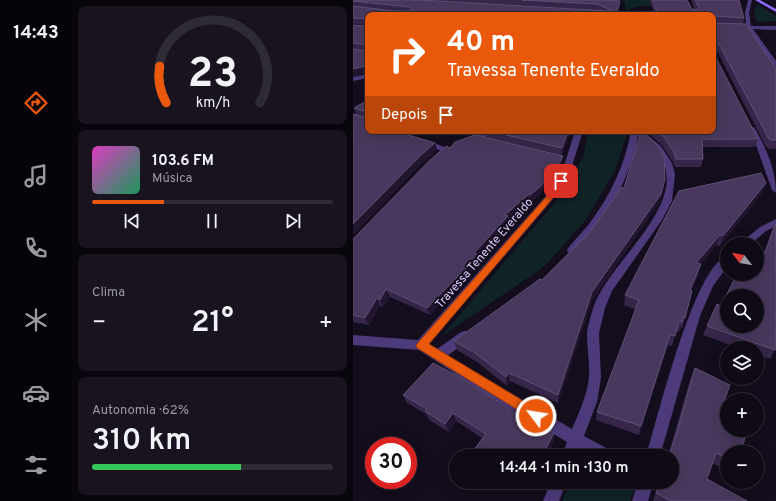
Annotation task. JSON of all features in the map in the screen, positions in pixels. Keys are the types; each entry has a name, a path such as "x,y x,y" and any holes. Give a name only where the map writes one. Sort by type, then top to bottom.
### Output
{"main road":[{"path":"757,0 774,10"}],"street":[{"path":"750,0 747,13 749,27 776,66"},
{"path":"742,26 776,28"},
{"path":"353,79 365,77"},
{"path":"746,118 760,145 776,190"},
{"path":"436,158 451,147 487,134"},
{"name":"Travessa Tenente Everaldo","path":"421,345 557,190 566,172 566,159 578,134"},
{"path":"565,258 580,242 599,217 623,175 635,134"},
{"path":"572,449 590,402 595,378 593,333 599,308 607,290 659,218 668,202 671,174 668,163 658,148 640,134"},
{"path":"415,139 451,147"},
{"path":"476,139 489,142"},
{"path":"754,237 776,222"},
{"path":"655,449 688,335 705,292 720,268"},
{"path":"437,356 474,328"},
{"path":"353,340 421,345 576,440 593,449"},
{"path":"551,501 556,489"},
{"path":"640,501 644,489"}],"green space":[{"path":"624,0 654,0 655,6 639,6 626,11"},
{"path":"757,4 776,16 776,21 757,22 754,13"},
{"path":"587,134 627,134 614,173 584,222 545,266 441,337 562,194 583,157"},
{"path":"567,489 634,490 630,501 562,501"}],"building":[{"path":"421,0 609,11 611,10 597,4 522,0 620,1 617,12 365,12 365,19 353,18 353,6 394,11 411,11 412,9 409,7 353,1"},
{"path":"652,0 687,0 692,9 698,10 699,8 695,0 739,0 744,18 716,16 716,12 657,12"},
{"path":"716,23 746,24 776,69 776,140 769,139 719,44 716,43"},
{"path":"353,25 365,26 365,45 353,43"},
{"path":"353,49 365,51 365,66 353,69"},
{"path":"716,58 758,139 702,139 703,159 676,159 675,154 664,137 660,134 716,134"},
{"path":"365,102 365,111 354,108"},
{"path":"353,114 365,117 365,134 405,134 435,143 420,156 353,224"},
{"path":"502,134 567,134 562,148"},
{"path":"640,134 644,134 656,144 664,156 665,179 661,194 592,292 558,395 509,373 506,377 475,353 454,341 540,279 542,280 589,233 622,187 624,188"},
{"path":"475,135 563,156 555,171 540,187 530,195 529,194 505,215 508,216 474,253 479,255 427,308 386,289 380,300 377,298 365,318 353,315 353,239 428,162 446,146 450,148 455,142"},
{"path":"761,173 766,183 723,236 720,235 696,263 701,264 690,290 692,291 685,318 683,317 682,322 679,321 675,336 670,335 641,426 597,412 639,300 625,295 679,191"},
{"path":"775,224 775,350 764,346 764,341 750,341 727,333 764,333 764,289 730,289 734,281 764,281 764,253"},
{"path":"717,304 720,306 720,331 707,326"},
{"path":"433,363 456,375 537,426 538,424 554,433 546,449 475,449 486,434 453,413 445,424 425,411 427,409 403,395"},
{"path":"695,368 720,380 720,385 730,385 727,393 720,393 720,437 745,437 743,445 720,445 720,455 716,453 707,479 720,486 720,489 725,489 747,501 671,501 656,493 657,489 679,489 679,449 671,449"}],"route":[{"path":"536,416 421,345 512,243 533,216 557,190 561,181"}]}
